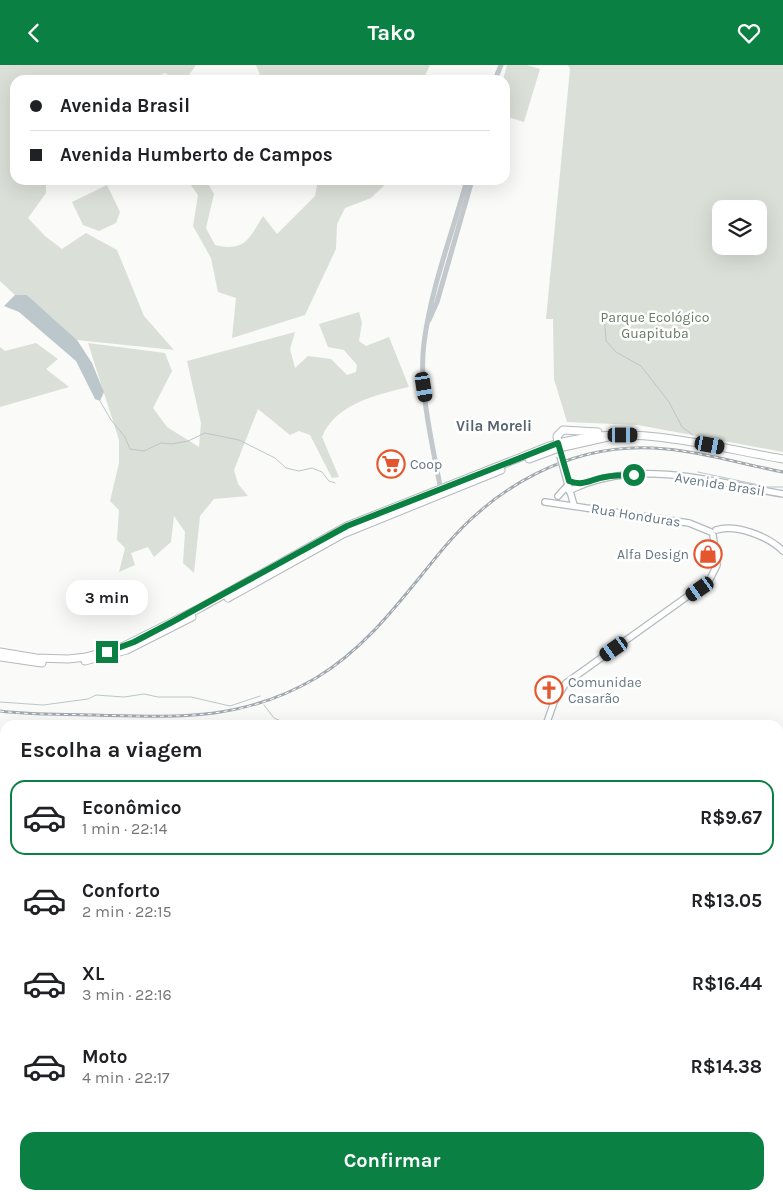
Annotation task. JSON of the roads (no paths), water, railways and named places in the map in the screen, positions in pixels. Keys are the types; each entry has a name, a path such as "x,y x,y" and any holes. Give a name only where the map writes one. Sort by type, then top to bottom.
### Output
{"highway":[{"path":"560,451 557,436 561,431 578,429 623,435 659,437 783,459"},
{"path":"578,429 586,438"},
{"path":"0,657 68,659 107,652 134,642 244,586 347,526 441,491 560,451 586,438 608,433"},
{"path":"586,438 623,435"},
{"path":"0,652 20,658"}],"main road":[{"name":"Rua Honduras","path":"560,451 574,505 689,523 713,532 727,529 750,533 773,542 783,551"},
{"name":"Avenida Brasil","path":"569,485 583,485 602,477 613,475 680,475 783,494"},
{"path":"558,496 569,485"},
{"path":"545,502 574,505"},
{"path":"548,720 557,695 567,682 709,581 718,565 713,532"}],"street":[{"path":"441,491 423,374 424,342 431,302 466,185"},
{"path":"429,320 437,302 471,185"}],"waterway":[{"path":"604,313 606,341 616,352 641,366 669,402 682,427 693,435"},
{"path":"100,401 111,420 125,437 130,449 144,451 161,443 172,444 188,441 205,433 239,440 275,458 286,468 299,471 312,468 322,472 329,481 335,483"},
{"path":"698,472 768,487 783,487"},
{"path":"0,702 43,705 88,699 96,695 124,697 144,694 158,697 191,697 230,706 260,696"},
{"path":"264,705 274,718 279,720"}],"railway":[{"path":"0,711 46,714 180,716 234,710 261,703 288,692 316,678 335,665 369,636 399,603 442,550 485,507 509,489 536,474 563,462 592,453 622,449 669,449 702,454 783,472"}],"place":[{"name":"Coop","path":"391,464"},
{"name":"Alfa Design","path":"708,554"},
{"name":"Comunidae Casarão","path":"549,690"}],"district":[{"name":"Vila Moreli","path":"494,426"}],"park label":[{"name":"Parque Ecológico Guapituba","path":"655,325"}]}
